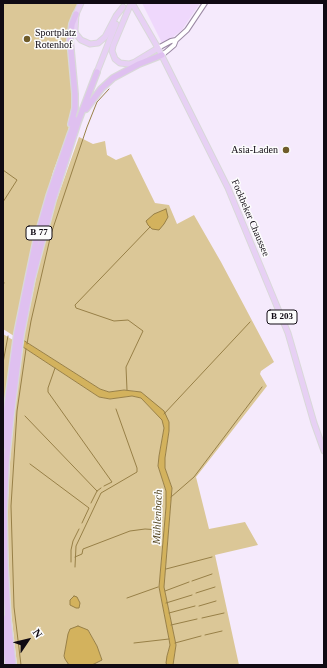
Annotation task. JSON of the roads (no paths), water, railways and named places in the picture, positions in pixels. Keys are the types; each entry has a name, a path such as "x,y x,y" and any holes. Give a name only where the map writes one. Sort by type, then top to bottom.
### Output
{"highway":[{"path":"72,135 75,102 70,40 72,24 76,14"},
{"path":"72,135 89,105 107,83 138,64 162,55"},
{"name":"B 77","path":"13,665 8,620 4,512 6,463 19,334 36,241 49,196 97,72"},
{"name":"B 77","path":"3,446 6,414 18,346"},
{"path":"3,618 8,665"}],"main road":[{"path":"81,3 76,14 75,30 78,38 87,44 94,44 105,37 116,16 125,7 132,3"},
{"name":"Fockbeker Chaussee","path":"132,3 162,55 228,188 286,326 314,423 324,450"},
{"path":"125,7 112,51 115,59 120,63 129,64 139,60 158,48"},
{"name":"B 77","path":"97,72 125,7"}],"street":[{"path":"162,55 174,45 176,40 187,30 204,3"},
{"path":"158,48 176,40"}],"waterway":[{"path":"27,344 51,234 87,127 97,102 109,89"},
{"path":"3,170 17,180 3,202"},
{"path":"127,390 126,367 143,331 128,320 114,321 76,308 75,305 150,227"},
{"path":"3,280 3,285"},
{"path":"164,414 250,322"},
{"path":"3,363 8,336"},
{"path":"21,665 14,607 11,506 17,411 26,349"},
{"path":"55,368 48,392 112,482 104,486"},
{"name":"Mühlenbach","path":"171,497 194,477 262,387"},
{"path":"75,567 76,546 101,493 137,472 137,468 116,409"},
{"path":"25,416 97,491"},
{"path":"30,464 89,508 82,523"},
{"path":"91,503 97,491 101,488"},
{"path":"71,562 73,541 79,529"},
{"name":"Mühlenbach","path":"75,557 82,554 83,549 130,531 145,529 160,530"},
{"path":"166,569 212,557"},
{"path":"192,581 212,574"},
{"path":"165,591 189,582"},
{"path":"127,598 158,587"},
{"path":"196,593 215,587"},
{"path":"166,603 192,595"},
{"path":"199,606 216,601"},
{"path":"169,613 195,606"},
{"path":"202,618 224,613"},
{"path":"171,625 197,619"},
{"path":"205,635 222,631"},
{"path":"175,643 201,636"},
{"path":"134,643 169,639"}],"place":[{"name":"Sportplatz Rotenhof","path":"27,39"},
{"name":"Asia-Laden","path":"286,150"}]}
